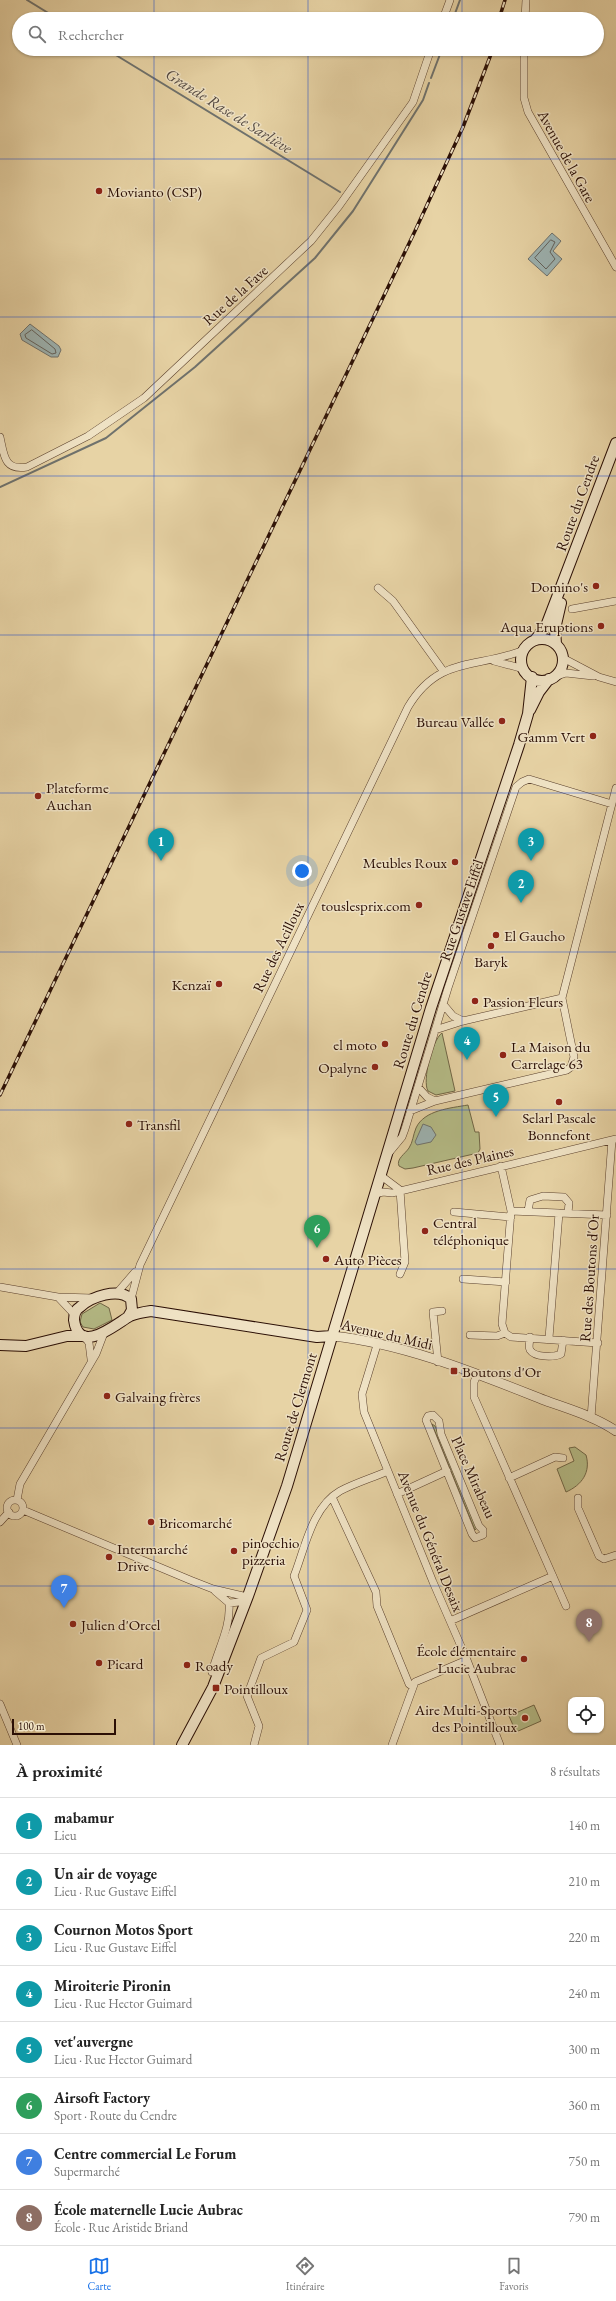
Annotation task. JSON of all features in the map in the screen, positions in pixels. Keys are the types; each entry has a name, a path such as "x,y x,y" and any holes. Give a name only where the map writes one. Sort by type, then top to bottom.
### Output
{"main road":[{"name":"Route du Cendre","path":"535,640 546,626 567,575 616,443"},
{"name":"Route du Cendre","path":"556,644 555,629 567,575"},
{"path":"546,639 556,644 563,658 561,669 551,678 538,680 532,677 524,669 522,662 524,650 535,640 546,639"},
{"name":"Route du Cendre","path":"332,1336 385,1157 449,951 519,745 528,714 532,677"},
{"name":"Route du Cendre","path":"528,714 539,692 551,678"},
{"path":"46,1341 65,1330 81,1305 94,1298 116,1294"},
{"name":"Avenue du Midi","path":"116,1294 125,1295 151,1311 317,1337 332,1336"},
{"path":"128,1317 132,1310 131,1299"},
{"name":"Avenue du Midi","path":"104,1333 128,1317 151,1311"},
{"path":"74,1316 75,1326 84,1336"},
{"path":"0,1346 26,1346 75,1335 84,1336 104,1333"},
{"name":"Route de Clermont","path":"182,1745 213,1687 244,1599 287,1486 332,1336"},
{"name":"Route de Clermont","path":"195,1722 212,1672 244,1599"}],"street":[{"path":"446,12 450,0"},
{"path":"525,12 526,0"},
{"name":"Rue de la Fave","path":"0,437 4,456 10,465 18,468 27,467 88,436 160,384 311,241 343,200 413,102 429,56"},
{"name":"Avenue de la Gare","path":"524,56 524,98 528,112 616,267"},
{"path":"378,588 393,601 444,672"},
{"path":"572,609 616,601"},
{"name":"Rue des Acilloux","path":"116,1294 130,1280 140,1265 408,707 423,687 444,672 467,663 510,656 524,650"},
{"path":"563,658 599,677"},
{"name":"Rue des Acilloux","path":"490,660 524,669"},
{"path":"551,678 566,673 599,677 616,682"},
{"name":"Rue Gustave Eiffel","path":"385,1157 402,1137 443,1004 516,787 529,779 612,804"},
{"path":"410,1111 435,1101 567,1070 573,1063 574,1057 562,998 616,788"},
{"path":"435,1030 463,1021 562,998"},
{"path":"443,1004 450,1014 463,1021"},
{"path":"418,1087 427,1097 435,1101"},
{"name":"Rue des Plaines","path":"375,1194 400,1190 614,1139"},
{"name":"Rue des Boutons d'Or","path":"591,1418 614,1139"},
{"path":"501,1166 511,1214 502,1324 505,1333 511,1336 598,1343"},
{"path":"380,1175 400,1190 405,1262 400,1274"},
{"path":"528,1211 530,1200 543,1196 564,1197 568,1203 568,1214"},
{"path":"454,1212 511,1214 528,1211 607,1215"},
{"path":"549,1338 559,1213"},
{"name":"Rue des Acilloux","path":"131,1299 140,1265"},
{"path":"463,1279 506,1282"},
{"path":"0,1287 58,1297 94,1298"},
{"path":"58,1297 74,1316"},
{"path":"438,1362 433,1312 442,1311"},
{"path":"17,1500 20,1484 91,1359 96,1354 104,1333"},
{"path":"470,1335 497,1336 505,1333"},
{"path":"84,1336 89,1343 91,1359"},
{"name":"Avenue du Midi","path":"332,1336 377,1345 477,1374 612,1425 616,1431"},
{"path":"530,1337 529,1348 531,1352 537,1355 557,1356 561,1354 563,1340"},
{"name":"Avenue du Général Desaix","path":"377,1345 361,1397 364,1412 467,1660 500,1745"},
{"path":"477,1374 474,1382 474,1397 566,1606"},
{"name":"Place Mirabeau","path":"433,1415 439,1421 441,1434 479,1526 483,1530 483,1535 480,1538 473,1537 447,1471 426,1420 428,1416 433,1415"},
{"path":"509,1478 555,1457 563,1458"},
{"path":"254,1745 260,1730 247,1696 247,1692 261,1658 290,1645 297,1639 307,1610 294,1576 318,1514 332,1497 340,1491 388,1471"},
{"name":"Place Mirabeau","path":"397,1494 447,1471"},
{"path":"332,1497 376,1592 377,1606 409,1684 413,1687"},
{"path":"578,1498 578,1508 600,1556 604,1559 616,1555"},
{"path":"17,1500 22,1504 23,1510"},
{"path":"9,1512 7,1509 10,1502 17,1500"},
{"path":"9,1512 18,1515 23,1510"},
{"path":"23,1510 213,1589 244,1599"},
{"path":"0,1522 9,1512"},
{"path":"450,1621 553,1576"},
{"path":"213,1589 229,1603 244,1599"},
{"name":"Route de Clermont","path":"212,1672 217,1652 229,1622 229,1603"},
{"path":"392,1745 415,1682 467,1660"},
{"path":"0,1704 18,1745"}],"green space":[{"path":"442,1033 455,1091 436,1095 428,1091 426,1079 432,1052 438,1037"},
{"path":"468,1105 475,1132 479,1132 480,1149 478,1153 413,1168 405,1169 399,1166 398,1163 410,1146 416,1128 425,1117 446,1109"},
{"path":"100,1303 109,1308 112,1320 94,1329 83,1327 80,1322 82,1314"},
{"path":"432,1424 435,1426 477,1528 475,1530"},
{"path":"575,1447 586,1455 586,1472 581,1482 577,1486 566,1492 557,1469 574,1461 569,1448"},
{"name":"Aire Multi-Sports des Pointilloux","path":"534,1705 541,1721 516,1732 509,1716"}],"water":[{"path":"552,233 561,241 553,251 562,259 547,276 528,259"},
{"path":"30,324 59,346 61,350 58,357 51,357 22,340 20,334"},
{"path":"423,1124 431,1127 436,1135 431,1142 417,1145 415,1142"}],"waterway":[{"name":"Grande Rase de Sarliève","path":"27,0 47,12"},
{"path":"456,12 460,0"},
{"name":"Grande Rase de Sarliève","path":"117,56 340,192"},
{"path":"431,78 439,56"},
{"path":"0,487 106,438 195,367 315,258 353,211 423,100 429,83"}],"railway":[{"path":"501,12 505,0"},
{"path":"0,1095 415,231 463,127 490,56"}],"place":[{"name":"Movianto (CSP)","path":"99,191"},
{"name":"Domino's","path":"596,586"},
{"name":"Aqua Eruptions","path":"601,626"},
{"name":"Bureau Vallée","path":"502,721"},
{"name":"Gamm Vert","path":"593,736"},
{"name":"Plateforme Auchan","path":"38,796"},
{"name":"mabamur","path":"161,861"},
{"name":"Cournon Motos Sport","path":"531,861"},
{"name":"Meubles Roux","path":"455,862"},
{"name":"Un air de voyage","path":"521,903"},
{"name":"touslesprix.com","path":"419,905"},
{"name":"El Gaucho","path":"496,935"},
{"name":"Baryk","path":"491,946"},
{"name":"Kenzaï","path":"219,984"},
{"name":"Passion Fleurs","path":"475,1001"},
{"name":"el moto","path":"385,1044"},
{"name":"La Maison du Carrelage 63","path":"503,1055"},
{"name":"Miroiterie Pironin","path":"467,1060"},
{"name":"Opalyne","path":"375,1067"},
{"name":"Selarl Pascale Bonnefont","path":"559,1102"},
{"name":"vet'auvergne","path":"496,1117"},
{"name":"Transfil","path":"129,1124"},
{"name":"Central téléphonique","path":"425,1231"},
{"name":"Airsoft Factory","path":"317,1248"},
{"name":"Auto Pièces","path":"326,1259"},
{"name":"Boutons d'Or","path":"454,1371"},
{"name":"Galvaing frères","path":"107,1396"},
{"name":"Bricomarché","path":"151,1522"},
{"name":"pinocchio pizzeria","path":"234,1551"},
{"name":"Intermarché Drive","path":"109,1557"},
{"name":"Centre commercial Le Forum","path":"64,1608"},
{"name":"Julien d'Orcel","path":"73,1624"},
{"name":"École maternelle Lucie Aubrac","path":"589,1642"},
{"name":"École élémentaire Lucie Aubrac","path":"524,1659"},
{"name":"Picard","path":"99,1663"},
{"name":"Roady","path":"187,1665"},
{"name":"Pointilloux","path":"216,1688"},
{"name":"Aire Multi-Sports des Pointilloux","path":"525,1718"}]}
